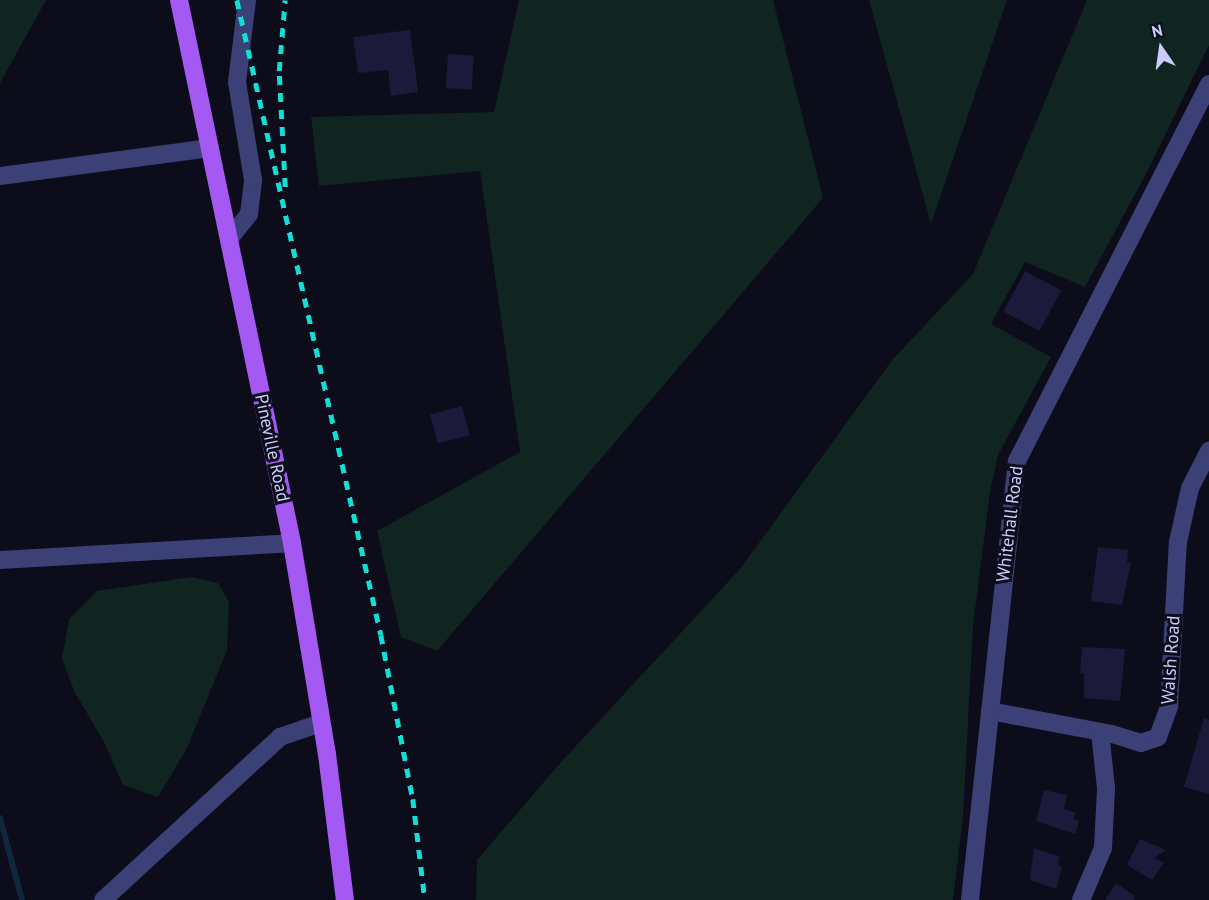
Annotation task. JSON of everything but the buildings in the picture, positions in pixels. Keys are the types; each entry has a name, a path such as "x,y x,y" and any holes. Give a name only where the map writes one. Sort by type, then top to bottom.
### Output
{"main road":[{"name":"Pineville Road","path":"179,0 292,543 321,723 345,900"}],"street":[{"path":"229,239 249,214 253,180 237,82 247,0"},
{"name":"Whitehall Road","path":"970,900 1017,461 1209,84"},
{"path":"0,176 210,148"},
{"name":"Walsh Road","path":"990,711 1100,732 1141,744 1158,736 1169,706 1178,542 1190,488 1209,451"},
{"path":"0,560 292,543"},
{"path":"103,900 280,737 321,723"},
{"path":"1081,900 1103,848 1106,788 1100,732"}],"green space":[{"path":"0,0 46,0 0,83"},
{"path":"519,0 773,0 823,198 437,651 401,637 377,531 520,452 480,171 319,186 311,117 494,112"},
{"path":"869,0 1007,0 931,224"},
{"path":"1087,0 1209,0 1209,45 1147,172 1085,287 1025,262 991,324 1051,357 998,455 990,492 973,626 963,817 953,900 476,900 477,860 562,761 740,569 893,359 973,274"},
{"path":"191,577 218,583 229,602 227,650 187,748 158,797 123,785 103,740 75,693 62,659 69,619 97,591"}],"waterway":[{"path":"0,818 22,900"}],"railway":[{"path":"237,0 381,635 413,799 425,900"},
{"path":"285,0 279,71 285,187"}]}
